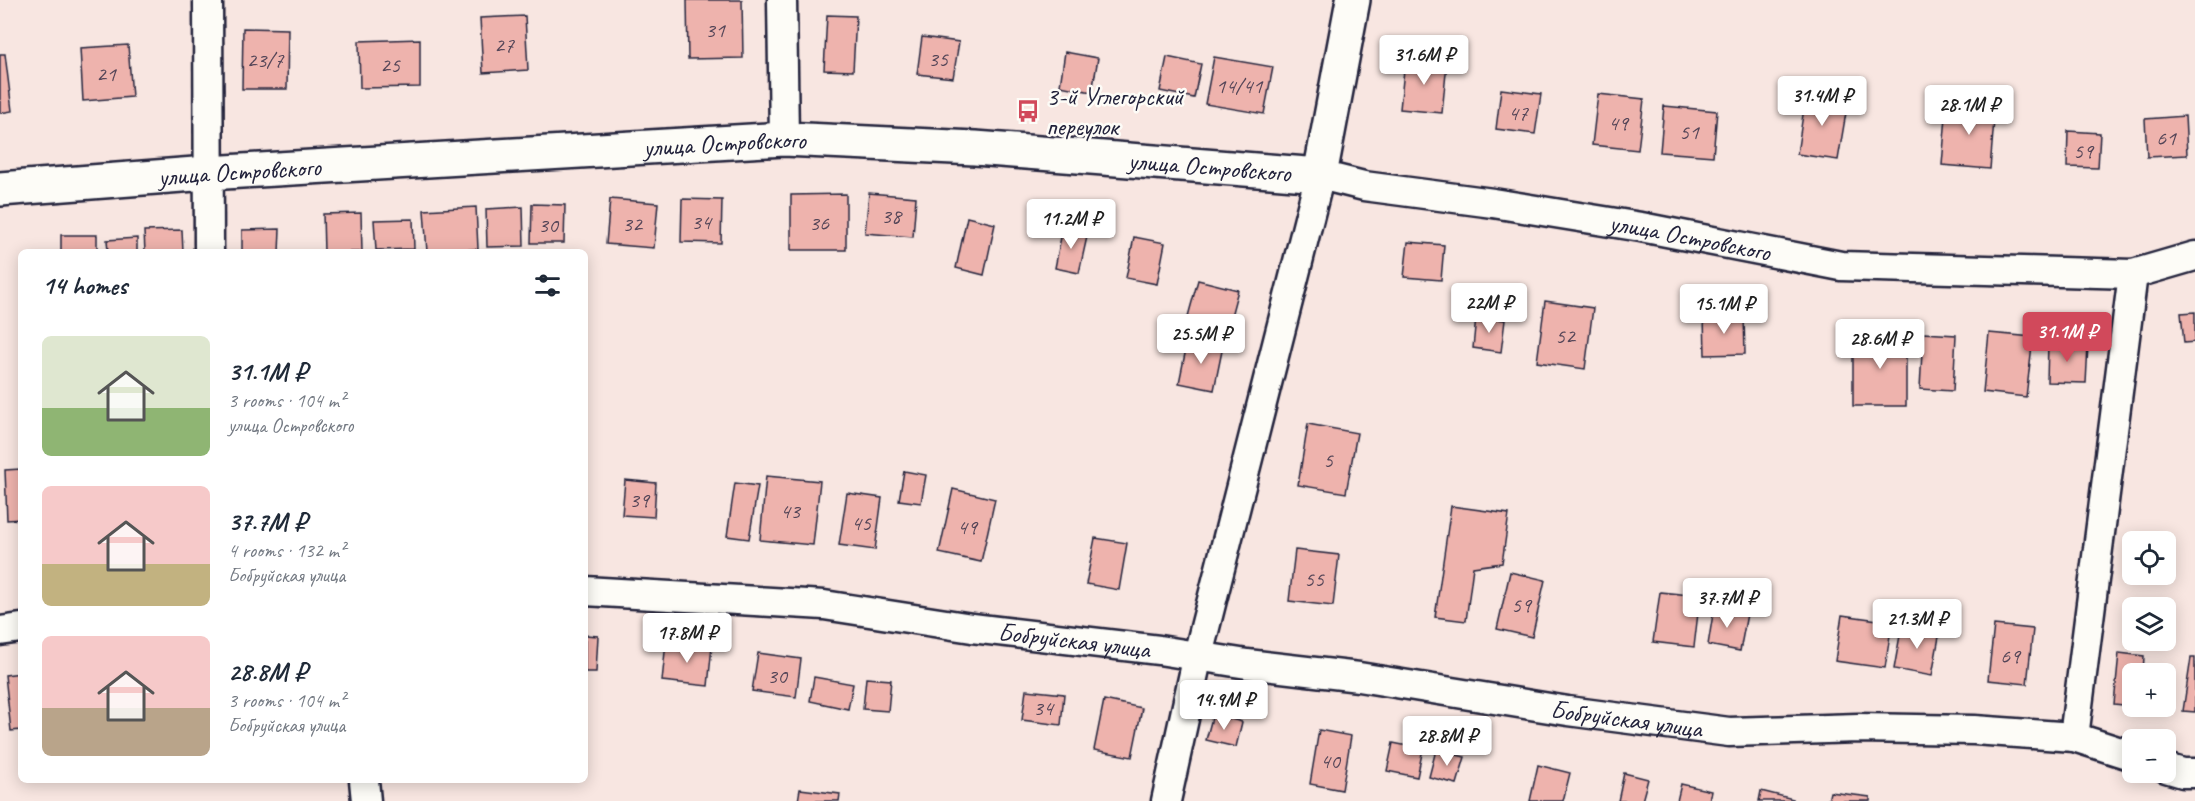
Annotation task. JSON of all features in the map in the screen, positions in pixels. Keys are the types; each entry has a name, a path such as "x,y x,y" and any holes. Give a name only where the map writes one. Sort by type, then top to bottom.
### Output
{"street":[{"path":"208,0 209,249"},
{"path":"782,0 784,139"},
{"path":"1166,801 1198,656 1320,175 1353,0"},
{"name":"улица Островского","path":"0,189 208,173 784,139 975,148 1320,175 1364,186 1493,203 1629,225 1841,266 2133,274 2195,256"},
{"path":"2074,737 2133,274"},
{"name":"Бобруйская улица","path":"588,591 824,605 972,628 1359,677 1569,711 1728,732 1881,728 1974,730 2074,737 2122,752"},
{"path":"0,631 18,628"},
{"path":"2176,771 2195,773"},
{"path":"363,783 366,801"}],"building":[{"path":"687,0 742,0 743,58 688,59"},
{"path":"827,15 856,16 853,71 824,70"},
{"path":"525,16 528,70 483,73 480,18"},
{"path":"243,28 288,29 287,89 242,89"},
{"path":"922,37 959,42 953,78 917,74"},
{"path":"420,39 420,87 360,88 359,41"},
{"path":"128,45 132,97 83,101 80,48"},
{"path":"1065,52 1098,58 1092,92 1060,86"},
{"path":"0,54 5,54 12,111 0,113"},
{"path":"1167,57 1201,64 1194,98 1160,91"},
{"path":"1214,57 1273,67 1264,114 1205,104"},
{"path":"1405,60 1447,63 1442,113 1400,109"},
{"path":"1501,89 1541,94 1535,134 1496,129"},
{"path":"1598,94 1644,99 1638,150 1592,145"},
{"path":"1806,95 1848,101 1838,160 1797,154"},
{"path":"1947,104 1995,108 1990,169 1942,165"},
{"path":"1664,106 1717,111 1713,156 1660,152"},
{"path":"2185,116 2187,155 2147,157 2145,119"},
{"path":"2068,131 2100,133 2098,168 2067,167"},
{"path":"869,193 916,197 913,237 865,233"},
{"path":"846,194 846,250 791,250 791,195"},
{"path":"610,199 658,203 654,248 606,244"},
{"path":"682,199 722,200 721,243 681,242"},
{"path":"532,204 565,205 564,243 531,243"},
{"path":"476,207 478,249 427,249 424,210"},
{"path":"523,207 524,246 487,247 486,209"},
{"path":"361,213 362,249 324,249 323,214"},
{"path":"967,217 995,224 984,275 956,268"},
{"path":"413,219 414,249 376,249 374,220"},
{"path":"1063,227 1088,232 1079,273 1055,268"},
{"path":"280,229 279,249 242,249 242,230"},
{"path":"182,230 183,249 145,249 144,231"},
{"path":"61,235 97,235 97,249 61,249"},
{"path":"1134,237 1165,243 1157,284 1126,278"},
{"path":"137,238 137,249 108,249 107,240"},
{"path":"1408,242 1444,245 1441,280 1404,277"},
{"path":"1198,280 1238,290 1227,331 1187,320"},
{"path":"1545,301 1593,308 1585,369 1537,362"},
{"path":"2195,312 2195,342 2184,343 2181,313"},
{"path":"1704,316 1744,316 1745,354 1705,355"},
{"path":"1476,317 1505,320 1501,352 1473,348"},
{"path":"1923,333 1956,335 1953,391 1920,389"},
{"path":"1989,333 2033,337 2026,397 1983,392"},
{"path":"1853,334 1906,334 1906,406 1853,406"},
{"path":"1188,339 1223,346 1214,390 1179,383"},
{"path":"2048,343 2088,345 2086,383 2047,382"},
{"path":"1308,424 1357,433 1346,493 1298,485"},
{"path":"18,469 18,519 7,520 5,470"},
{"path":"904,471 926,475 921,503 899,500"},
{"path":"766,476 820,481 813,545 760,540"},
{"path":"625,480 656,483 654,517 622,515"},
{"path":"735,483 758,486 749,539 727,536"},
{"path":"953,489 995,499 981,562 939,553"},
{"path":"847,493 882,498 875,550 839,545"},
{"path":"1451,506 1509,514 1502,563 1473,567 1466,621 1435,617"},
{"path":"1095,538 1127,543 1119,590 1086,584"},
{"path":"1295,550 1339,555 1333,606 1289,601"},
{"path":"1510,572 1545,580 1532,637 1497,629"},
{"path":"1660,592 1700,596 1694,647 1653,642"},
{"path":"1714,608 1747,614 1740,651 1708,645"},
{"path":"1842,615 1892,622 1885,668 1835,661"},
{"path":"1902,624 1940,631 1932,676 1894,669"},
{"path":"1994,625 2033,629 2027,684 1988,680"},
{"path":"588,635 598,636 596,672 588,672"},
{"path":"666,642 712,646 708,686 662,681"},
{"path":"758,653 801,659 796,697 752,691"},
{"path":"2119,653 2144,656 2144,663 2122,663 2122,705 2114,704"},
{"path":"2191,658 2195,658 2195,712 2183,711"},
{"path":"18,673 18,730 11,731 5,675"},
{"path":"814,677 853,684 848,709 810,701"},
{"path":"866,678 891,680 888,711 863,709"},
{"path":"1026,690 1064,694 1061,725 1022,720"},
{"path":"1104,700 1142,708 1132,757 1094,750"},
{"path":"1213,714 1242,722 1236,747 1206,740"},
{"path":"1319,730 1351,736 1342,790 1310,784"},
{"path":"1393,743 1423,749 1417,777 1387,771"},
{"path":"1436,750 1465,757 1457,784 1429,777"},
{"path":"1538,765 1570,773 1563,801 1530,801"},
{"path":"1624,773 1648,779 1642,801 1618,801"},
{"path":"1681,784 1711,791 1709,801 1677,801"},
{"path":"800,789 840,794 839,801 798,801"},
{"path":"1761,791 1793,799 1792,801 1759,801"},
{"path":"1830,792 1870,797 1870,801 1828,801"}],"place":[{"name":"3-й Углегорский переулок","path":"1028,111"}]}
